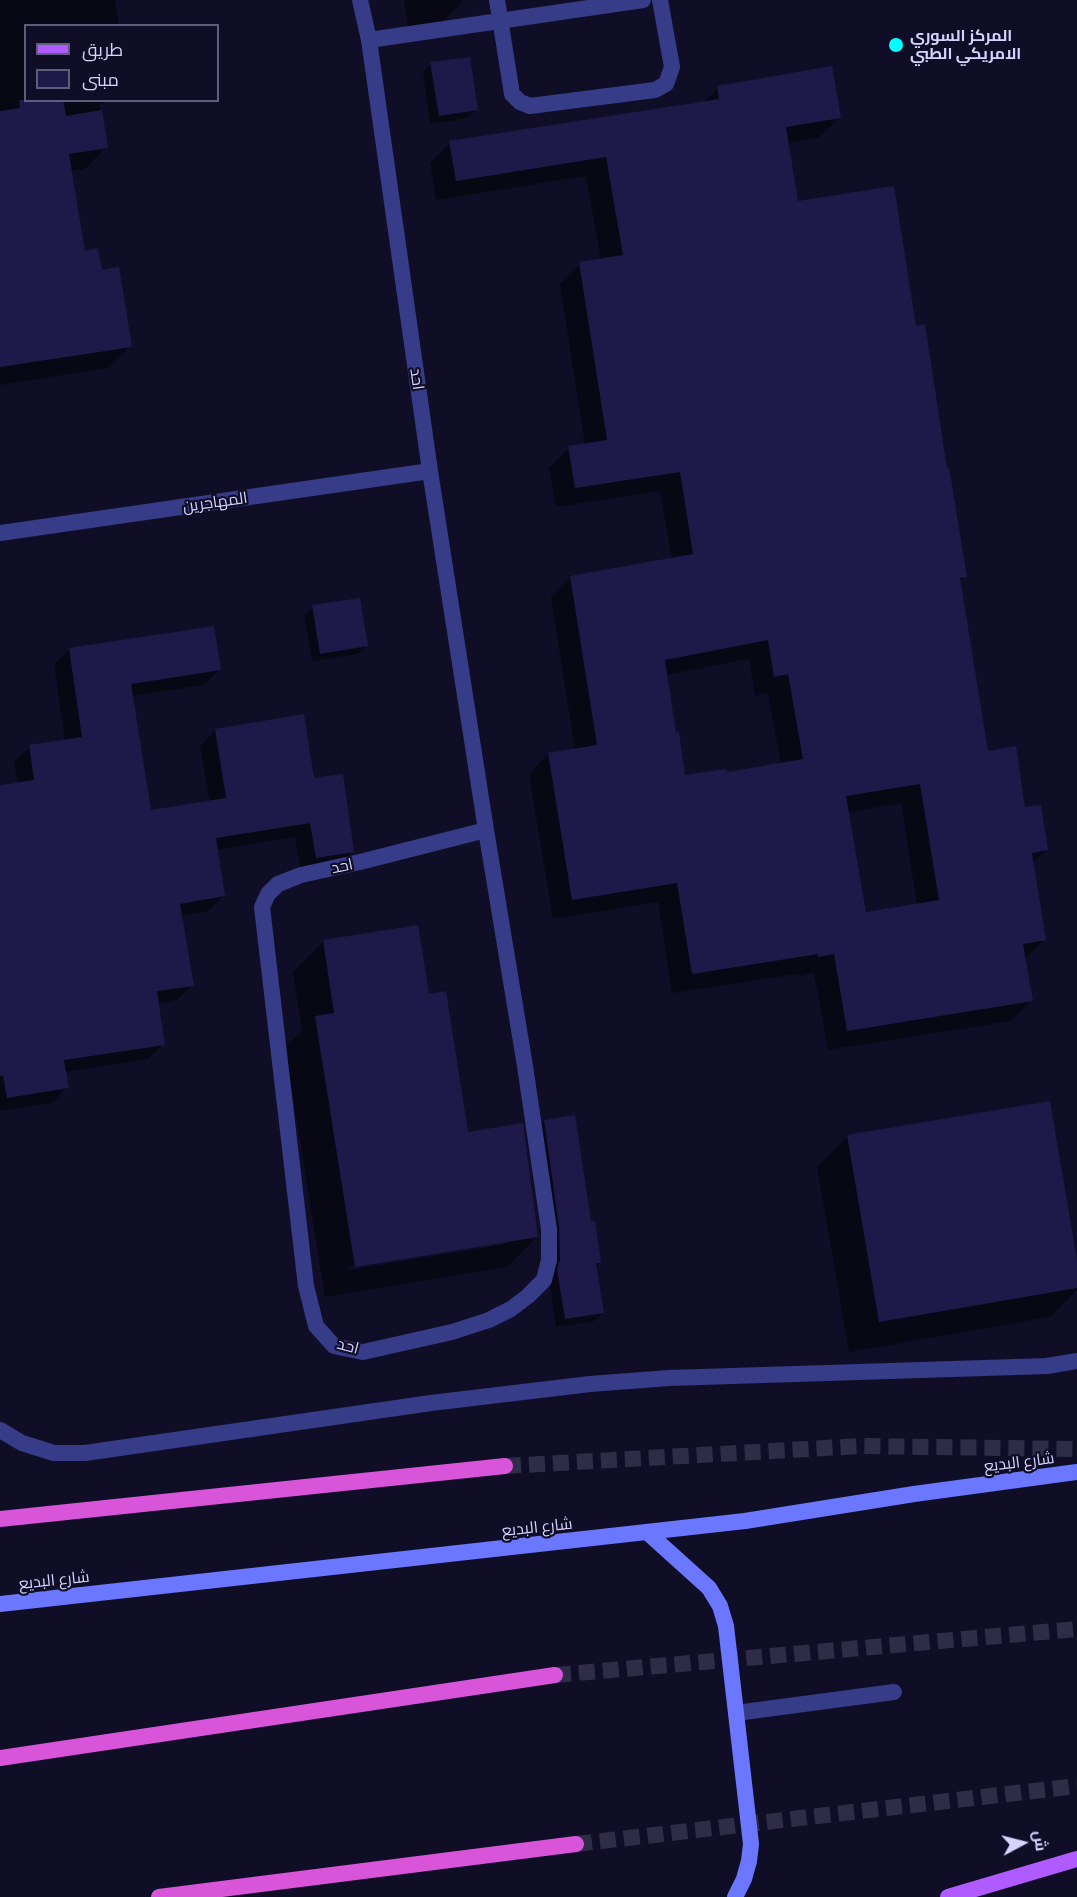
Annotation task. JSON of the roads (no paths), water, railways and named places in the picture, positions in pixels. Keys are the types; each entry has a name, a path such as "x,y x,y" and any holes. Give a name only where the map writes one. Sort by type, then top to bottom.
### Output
{"highway":[{"path":"0,1519 505,1466"},
{"path":"0,1758 555,1675"},
{"path":"159,1897 576,1844"}],"main road":[{"name":"شارع البديع","path":"0,1604 745,1521 914,1494 1077,1472"},
{"path":"1039,1477 1077,1484"},
{"path":"647,1533 708,1588 720,1606 726,1626 751,1844 744,1879 735,1897"},
{"path":"948,1897 1077,1859"}],"street":[{"name":"احد","path":"360,0 369,40 430,471 525,1066 549,1229 549,1260 544,1280 512,1309 489,1320 452,1332 363,1352 334,1346 316,1326 306,1286 262,907 268,894 278,884 301,875 486,830"},
{"path":"497,0 512,94 520,102 530,106 655,90 666,84 672,67 660,0"},
{"path":"369,40 643,0"},
{"name":"المهاجرين","path":"0,533 430,471"},
{"path":"0,1430 22,1443 54,1453 85,1454 431,1403 590,1384 669,1378 1047,1366 1077,1361"},
{"path":"736,1713 894,1692"}],"tunnel":[{"path":"505,1466 861,1446 1077,1449"},
{"path":"555,1675 1077,1629"},
{"path":"576,1844 1077,1786"}],"place":[{"name":"المركز السوري الامريكي الطبي","path":"896,45"}]}
